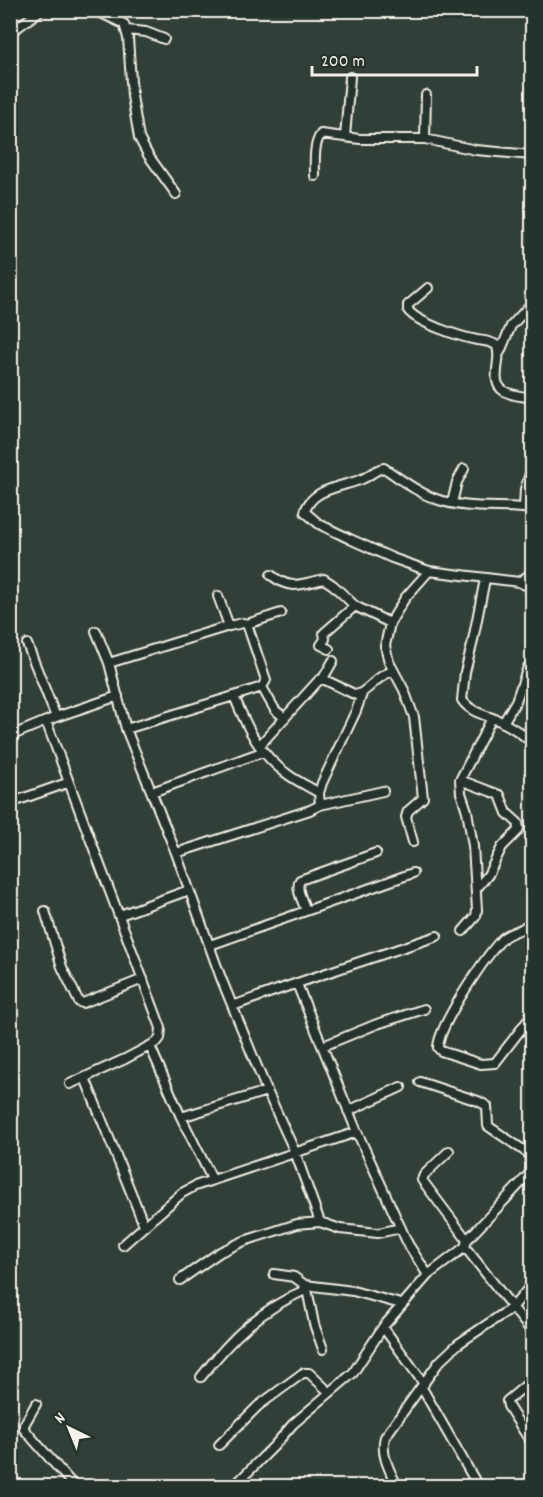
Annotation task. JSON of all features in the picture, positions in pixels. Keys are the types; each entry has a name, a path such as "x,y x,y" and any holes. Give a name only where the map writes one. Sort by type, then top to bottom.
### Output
{"street":[{"path":"10,33 41,10"},
{"path":"82,10 100,13 124,24 127,30 132,96 139,138 148,155 176,194"},
{"path":"127,30 146,32 164,39"},
{"path":"345,137 350,77"},
{"path":"425,139 426,95"},
{"path":"315,176 318,137 326,134 393,140 425,139 467,149 532,156"},
{"path":"428,288 408,305 408,310 416,319 457,334 490,342 496,345 500,352"},
{"path":"532,303 511,326 500,352 496,380 503,391 532,398"},
{"path":"532,467 525,489 528,508 467,506 437,499 415,490 384,468 322,492 306,507 305,512 319,524 370,549 429,571 519,582 532,588"},
{"path":"452,503 457,482 464,469"},
{"path":"414,842 406,817 408,811 423,798 414,717 404,690 386,655 386,646 390,623 405,598 429,571"},
{"path":"519,582 532,573"},
{"path":"271,575 279,581 294,586 324,579 355,606 390,623"},
{"path":"485,579 465,672 462,700 475,712 503,723 526,736 532,743"},
{"path":"218,596 229,626"},
{"path":"328,649 321,645 325,639 324,633 355,606"},
{"path":"109,663 229,626 247,624 280,613"},
{"path":"126,729 262,687 266,681 247,624"},
{"path":"96,631 109,663 126,729 176,853 221,978 295,1152 320,1222"},
{"path":"27,644 56,717"},
{"path":"152,792 261,749 285,717 316,682 321,680 333,661"},
{"path":"503,723 516,701 528,667"},
{"path":"320,805 319,793 362,694 374,680 393,672"},
{"path":"321,680 349,693 362,694"},
{"path":"262,687 275,710 285,717"},
{"path":"10,736 56,717 118,696"},
{"path":"234,696 242,719 261,749 290,776 319,793"},
{"path":"463,931 476,916 476,889 473,846 460,780 492,718"},
{"path":"46,721 161,1028 160,1038 150,1046 70,1084"},
{"path":"526,736 532,725"},
{"path":"460,780 500,795 507,813 518,823 519,828 502,848 484,882 476,889"},
{"path":"10,803 68,783"},
{"path":"176,853 320,805 383,791"},
{"path":"306,910 298,889 300,880 376,853"},
{"path":"210,945 413,873"},
{"path":"120,915 189,890"},
{"path":"45,911 62,967 79,1002 83,1003 142,979"},
{"path":"532,919 523,930 508,934 503,938 469,983 438,1040 438,1048 441,1051 490,1065 500,1060 532,1015"},
{"path":"233,1006 437,936"},
{"path":"297,984 357,1132 408,1244 428,1275"},
{"path":"322,1046 424,1008"},
{"path":"523,1026 532,1034"},
{"path":"150,1046 180,1117 212,1179"},
{"path":"85,1077 144,1225"},
{"path":"420,1082 487,1106 488,1126 532,1156"},
{"path":"348,1111 400,1087"},
{"path":"180,1117 267,1090"},
{"path":"123,1245 182,1192 212,1179 357,1132"},
{"path":"450,1151 424,1175 422,1180 466,1244 532,1332"},
{"path":"234,1486 293,1424 353,1373 401,1304 428,1275 466,1244 532,1171"},
{"path":"180,1280 220,1252 244,1241 297,1224 320,1222 340,1229 372,1232 401,1228"},
{"path":"274,1274 294,1277 306,1287 314,1324 323,1349"},
{"path":"397,1486 384,1456 385,1437 439,1362 458,1344 513,1306 532,1284"},
{"path":"201,1377 218,1355 258,1316 306,1287 353,1291 401,1304"},
{"path":"383,1327 423,1386 478,1486"},
{"path":"219,1445 258,1407 303,1373 309,1373 329,1392"},
{"path":"532,1380 507,1401 508,1407 532,1444"},
{"path":"36,1404 24,1425 24,1430 74,1486"}]}
